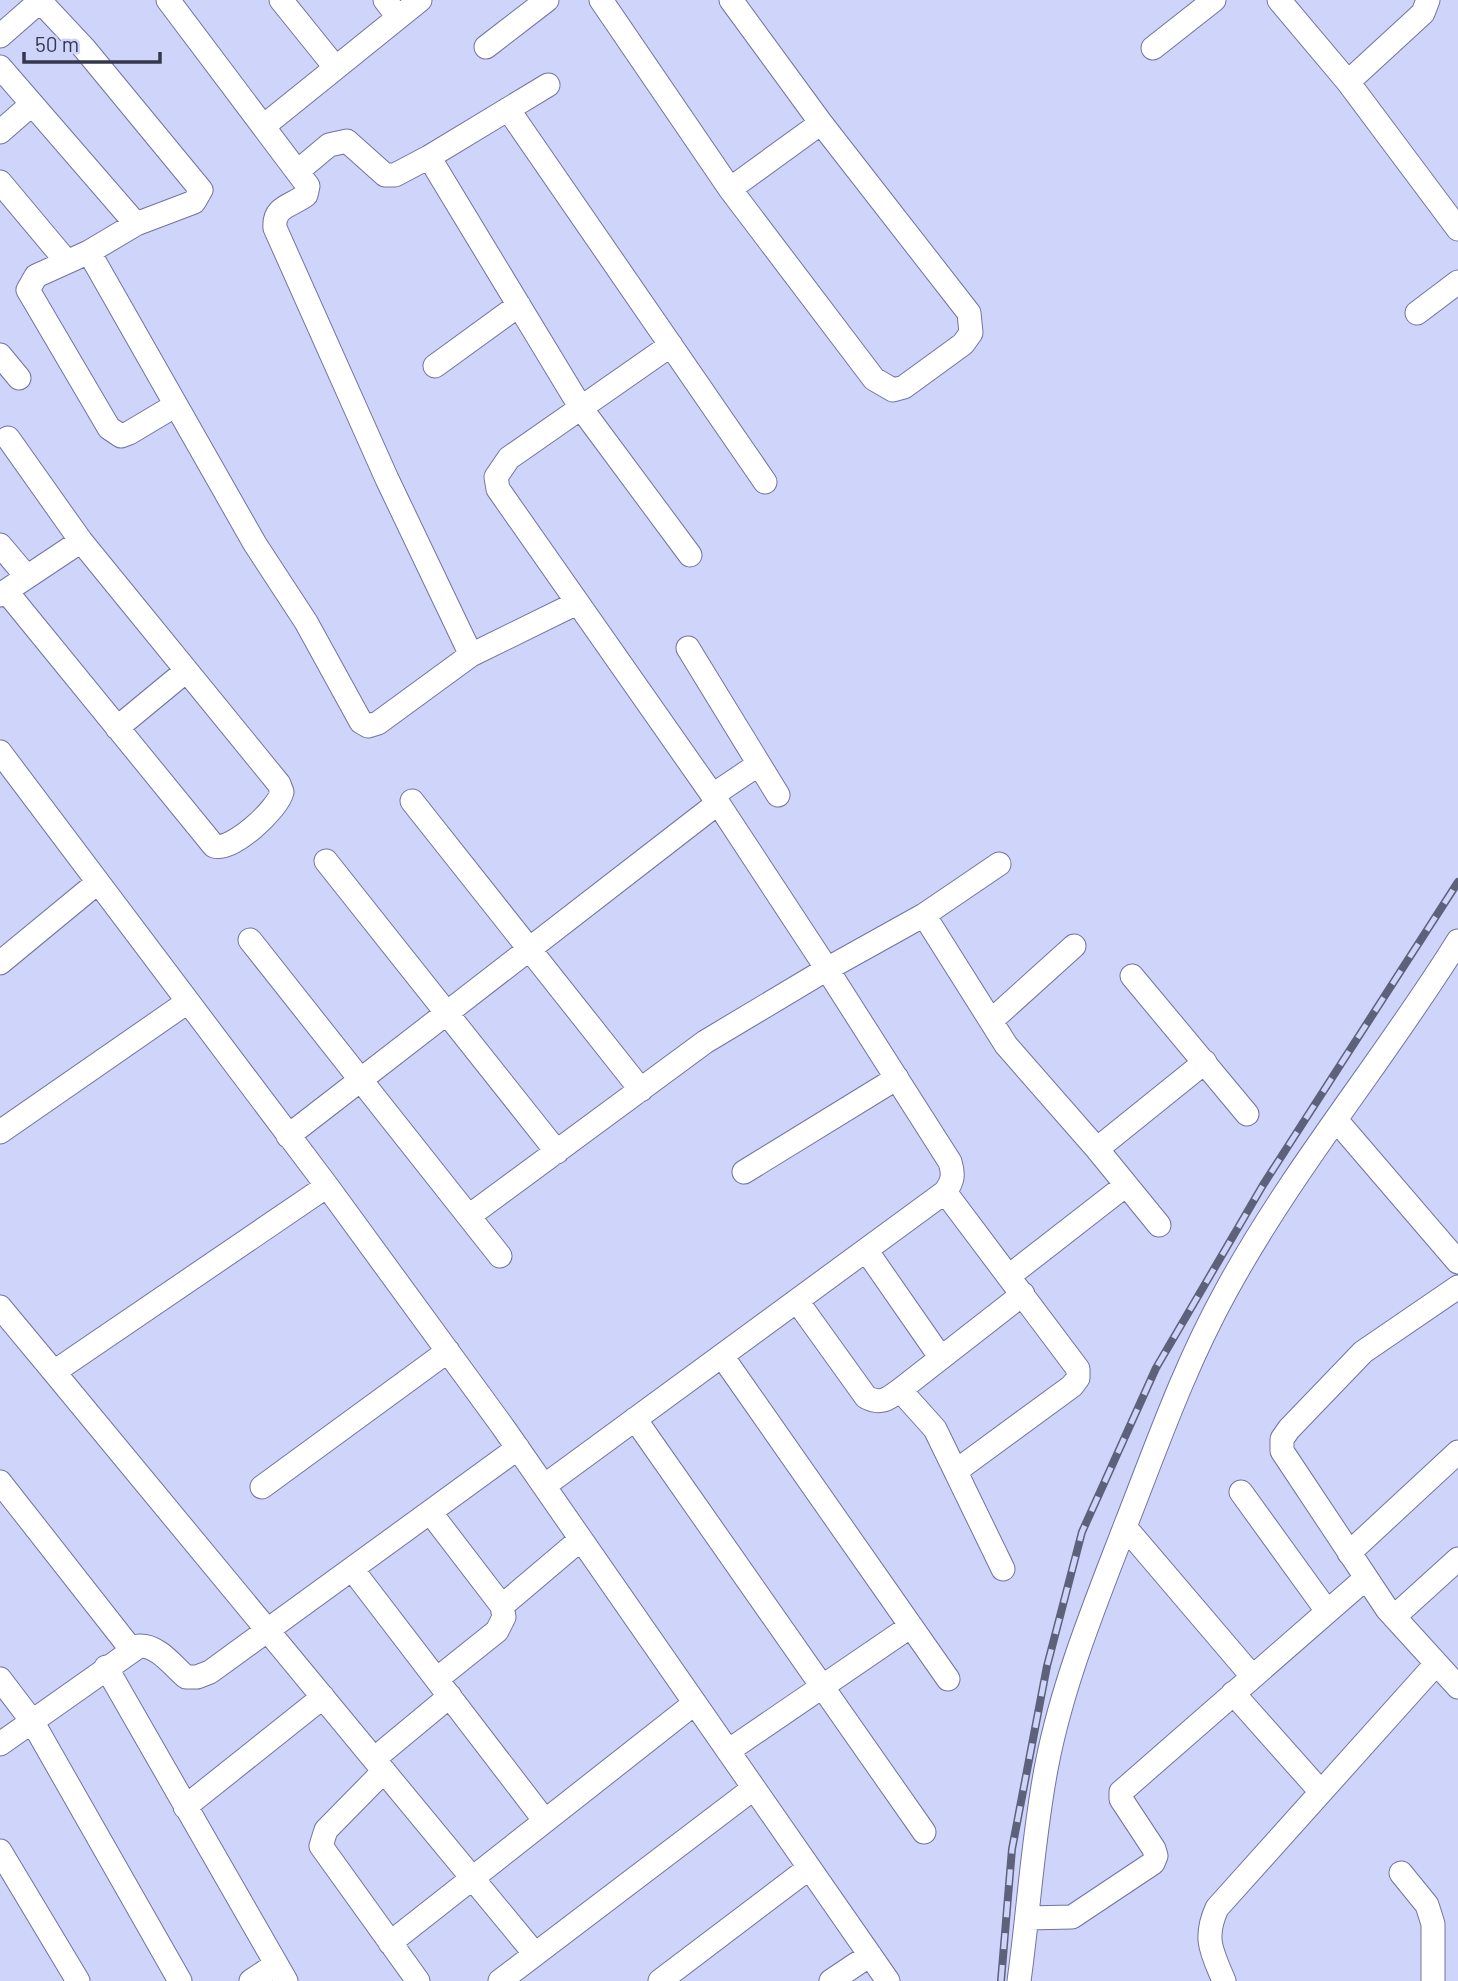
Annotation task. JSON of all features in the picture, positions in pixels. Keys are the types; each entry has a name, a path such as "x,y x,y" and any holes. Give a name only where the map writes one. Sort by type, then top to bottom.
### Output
{"street":[{"path":"281,0 335,67"},
{"path":"265,125 335,67 392,8 420,0"},
{"path":"601,0 730,189 874,379 893,390 914,380 963,344 971,333 969,313 821,123 732,0"},
{"path":"1153,48 1214,0"},
{"path":"1279,0 1348,82 1458,229"},
{"path":"1348,82 1423,13 1428,0"},
{"path":"0,36 40,1 84,48 201,190 194,202 136,224 89,252 36,276 28,290 109,428 121,436 176,405"},
{"path":"173,1 308,186 306,195 279,209 274,219 275,228 387,479 471,655"},
{"path":"486,47 533,4"},
{"path":"0,67 136,224"},
{"path":"298,171 338,141 347,141 385,175 395,175 548,85"},
{"path":"0,132 32,104"},
{"path":"508,109 765,482"},
{"path":"730,189 821,123"},
{"path":"429,157 581,408 690,555"},
{"path":"0,182 67,262"},
{"path":"89,252 255,544 306,622 360,722 368,726 378,723 471,655 578,603"},
{"path":"1418,313 1458,282"},
{"path":"435,366 519,305"},
{"path":"544,1486 945,1192 954,1173 950,1162 716,799 498,489 496,478 509,458 671,345"},
{"path":"0,355 19,378"},
{"path":"8,438 81,541 279,784 282,792 274,809 231,844 221,848 214,846 3,593 81,541"},
{"path":"0,544 27,577"},
{"path":"688,648 778,794"},
{"path":"117,728 186,671"},
{"path":"0,752 448,1351 888,1981"},
{"path":"288,1136 530,949 759,764"},
{"path":"412,801 641,1090"},
{"path":"326,861 557,1152"},
{"path":"469,1216 705,1042 923,915 999,864"},
{"path":"0,962 97,883"},
{"path":"923,915 1024,1067 1097,1149 1159,1225"},
{"path":"250,940 500,1256"},
{"path":"1019,1981 1034,1846 1047,1763 1064,1698 1180,1384 1225,1291 1269,1218 1414,1011 1458,941"},
{"path":"992,1020 1074,946"},
{"path":"1132,976 1247,1114"},
{"path":"0,1132 186,1003"},
{"path":"1097,1149 1205,1062"},
{"path":"744,1172 897,1079"},
{"path":"1337,1121 1458,1262"},
{"path":"1009,1276 1126,1185"},
{"path":"54,1372 327,1186"},
{"path":"945,1192 1074,1360 1078,1378 1072,1386 956,1471"},
{"path":"866,1250 940,1359"},
{"path":"1458,1287 1363,1352 1282,1439 1282,1451 1287,1460 1394,1617 1435,1665 1458,1687"},
{"path":"797,1301 866,1397 875,1402 884,1401 900,1390 1023,1294"},
{"path":"0,1307 472,1878 528,1967"},
{"path":"262,1487 448,1351"},
{"path":"722,1356 947,1679"},
{"path":"900,1390 925,1414 1003,1569"},
{"path":"635,1419 924,1832"},
{"path":"0,1744 131,1649 148,1646 186,1677 197,1677 210,1672 518,1448"},
{"path":"1349,1553 1458,1452"},
{"path":"0,1482 131,1649"},
{"path":"1241,1492 1327,1611"},
{"path":"418,1981 321,1846 326,1830 443,1688 497,1631 504,1617 502,1606 430,1512"},
{"path":"1125,1527 1252,1676"},
{"path":"502,1606 581,1539"},
{"path":"1394,1617 1458,1559"},
{"path":"352,1569 545,1821"},
{"path":"1027,1917 1072,1917 1153,1863 1156,1856 1154,1849 1121,1799 1121,1792 1366,1577"},
{"path":"728,1751 911,1626"},
{"path":"1224,1981 1209,1944 1210,1924 1217,1908 1435,1665"},
{"path":"106,1667 280,1973 251,1981"},
{"path":"0,1679 32,1721 180,1981"},
{"path":"1233,1693 1321,1792"},
{"path":"185,1807 323,1697"},
{"path":"390,1943 695,1703"},
{"path":"500,1981 528,1967 754,1788"},
{"path":"0,1851 79,1981"},
{"path":"670,1978 809,1868"},
{"path":"1401,1873 1427,1905 1433,1924 1433,1981"},
{"path":"831,1981 870,1955"}],"railway":[{"path":"1001,1981 1012,1849 1047,1666 1082,1532 1156,1368 1263,1185 1458,882"}]}
